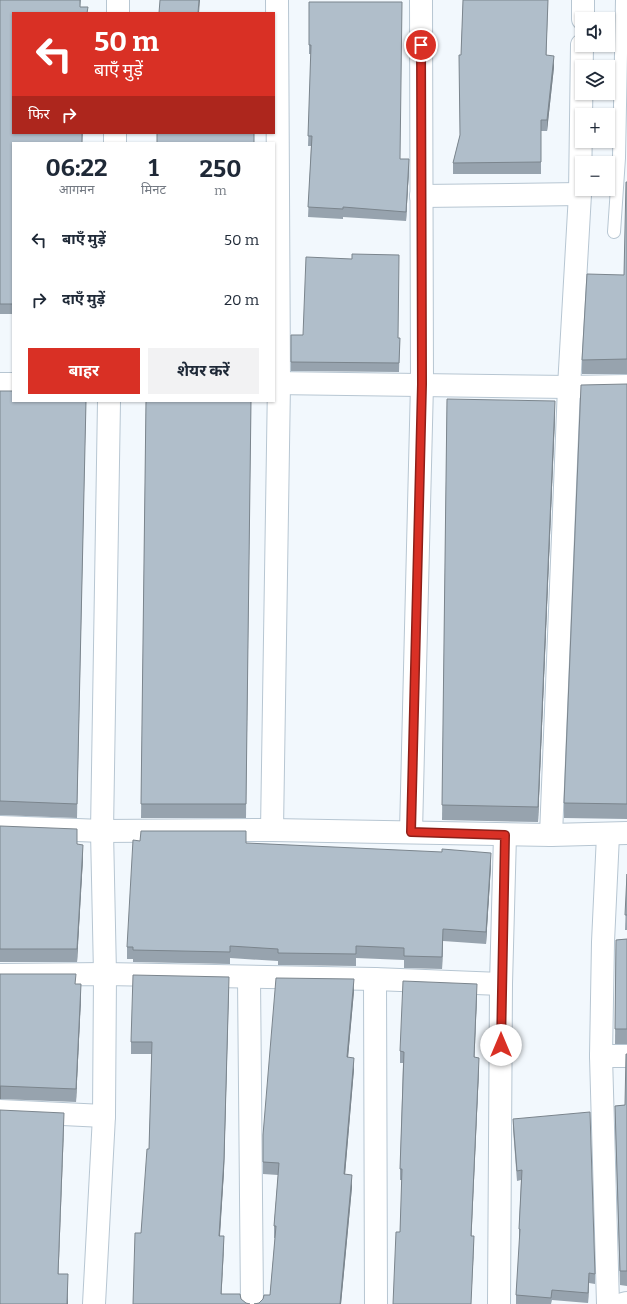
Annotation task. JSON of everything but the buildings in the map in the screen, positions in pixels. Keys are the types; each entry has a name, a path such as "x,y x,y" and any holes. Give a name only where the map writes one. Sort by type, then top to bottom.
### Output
{"street":[{"path":"118,0 118,12"},
{"path":"272,830 276,383 277,0"},
{"path":"411,832 422,384 421,0"},
{"path":"583,0 583,12"},
{"path":"581,156 582,52"},
{"path":"421,196 575,194"},
{"path":"551,835 569,387 580,196"},
{"path":"276,383 569,387 627,386"},
{"path":"0,384 12,384"},
{"path":"94,1304 104,1116 102,830 109,402"},
{"path":"0,827 102,830 411,832 505,835 618,834 611,942 601,1056 608,1304"},
{"path":"499,1304 501,984 505,835"},
{"path":"0,975 104,974 249,978 375,979 501,984"},
{"path":"249,978 252,1304"},
{"path":"375,979 376,1304"},
{"path":"601,1056 627,1056"},
{"path":"0,1111 104,1116"},
{"path":"623,1304 627,1303"}],"lane":[{"path":"614,232 619,158 622,0"}],"route":[{"path":"421,45 422,384 411,832 505,835 501,1045"}]}
